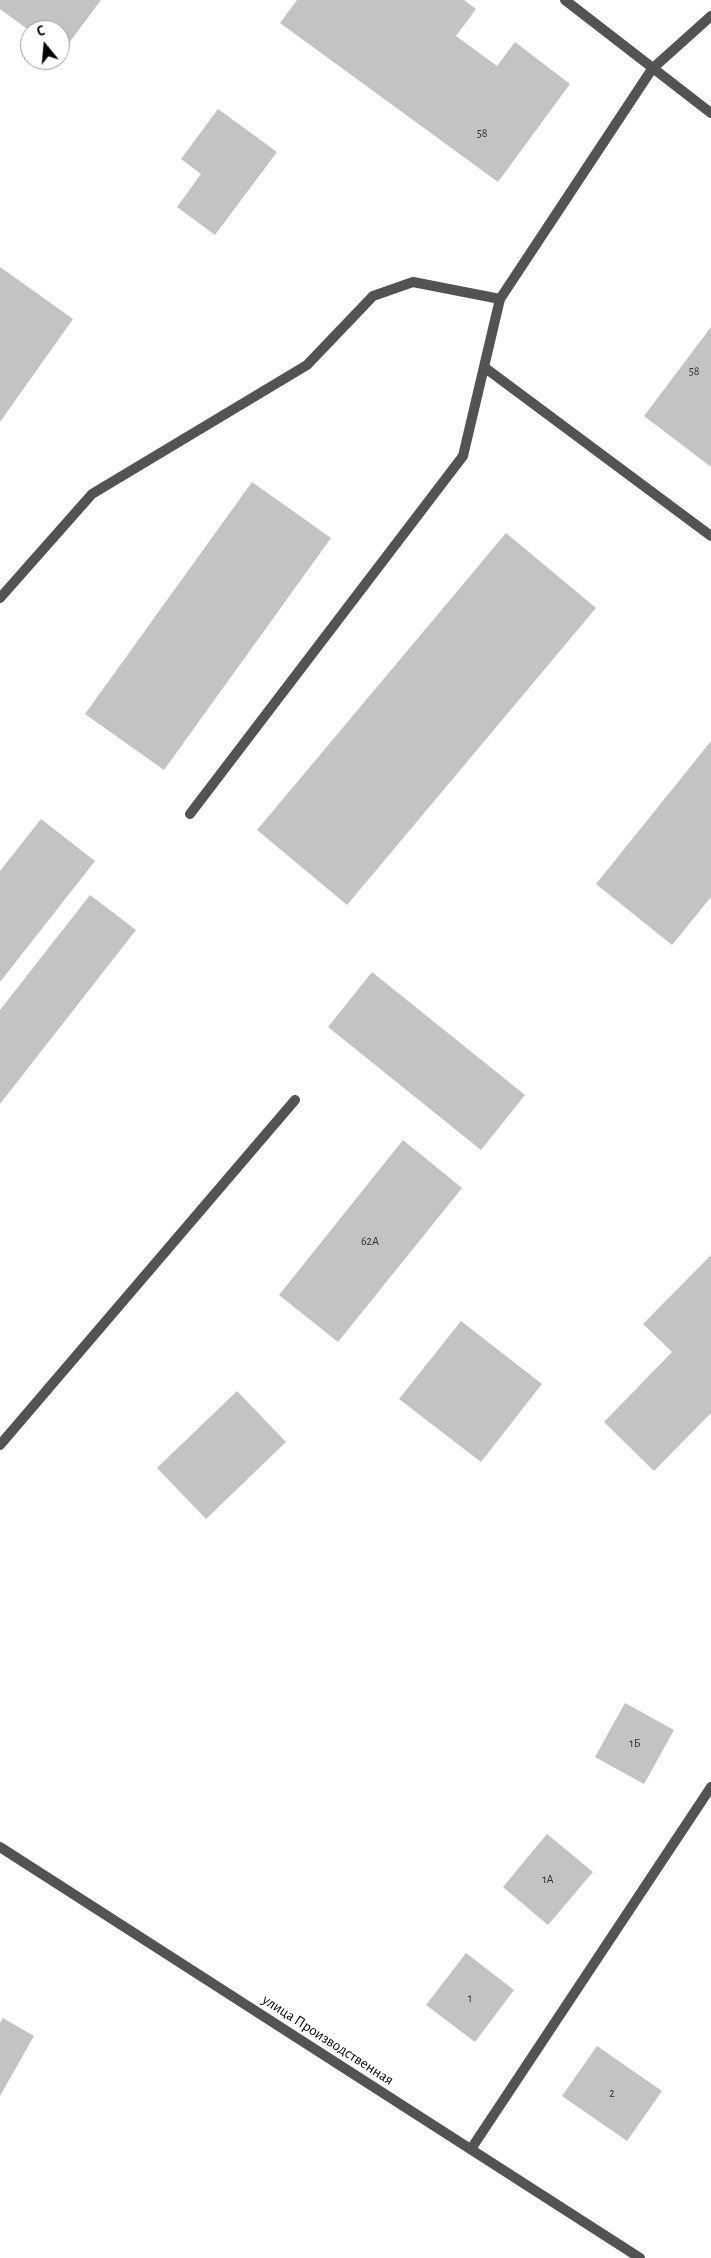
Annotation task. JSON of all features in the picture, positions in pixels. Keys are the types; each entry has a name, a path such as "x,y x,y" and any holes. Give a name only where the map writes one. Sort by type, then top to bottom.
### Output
{"street":[{"path":"565,0 711,113"},
{"path":"190,814 463,456 500,298 652,68 711,16"},
{"path":"0,598 92,494 307,365 373,296 413,282 500,298"},
{"path":"484,367 711,536"},
{"path":"0,1445 295,1100"},
{"path":"471,2150 711,1787"},
{"name":"улица Производственная","path":"0,1846 640,2258"}],"building":[{"path":"0,0 101,0 70,42 70,20 20,20 20,24 0,9"},
{"path":"297,0 464,0 476,9 456,36 497,66 515,42 570,84 498,182 280,23"},
{"path":"218,109 277,152 215,235 177,207 201,174 181,159"},
{"path":"0,267 73,319 0,422"},
{"path":"711,327 711,467 644,416"},
{"path":"252,482 331,538 164,770 85,714"},
{"path":"506,533 596,608 347,905 257,830"},
{"path":"711,741 711,897 672,945 596,884"},
{"path":"41,819 95,861 0,982 0,871"},
{"path":"90,895 136,930 0,1104 0,1010"},
{"path":"372,972 525,1095 481,1150 328,1027"},
{"path":"403,1140 462,1188 338,1342 279,1295"},
{"path":"711,1255 711,1413 654,1471 604,1422 672,1352 643,1324"},
{"path":"461,1321 542,1384 481,1462 399,1399"},
{"path":"237,1391 286,1442 206,1519 157,1468"},
{"path":"625,1703 674,1730 644,1784 595,1757"},
{"path":"547,1834 593,1872 548,1925 503,1887"},
{"path":"466,1953 514,1990 475,2042 426,2005"},
{"path":"3,2018 34,2036 0,2096 0,2023"},
{"path":"597,2046 662,2091 627,2141 562,2096"}]}
